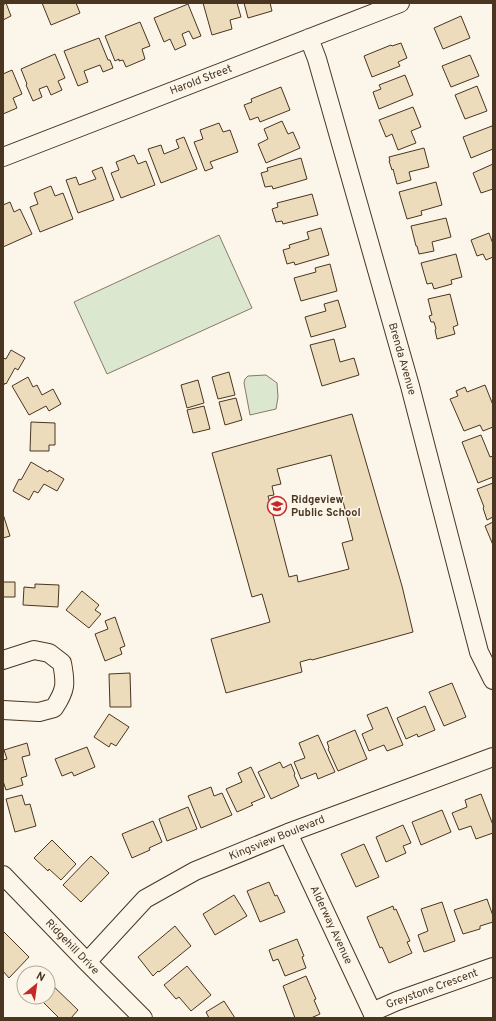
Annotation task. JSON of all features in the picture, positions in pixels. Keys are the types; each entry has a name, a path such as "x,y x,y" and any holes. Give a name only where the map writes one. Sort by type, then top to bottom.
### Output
{"street":[{"name":"Harold Street","path":"3,157 400,3"},
{"name":"Brenda Avenue","path":"309,38 318,59 408,379 479,652 493,680"},
{"path":"3,660 34,650 49,653 62,663 65,681 62,697 54,708 39,712 3,710"},
{"name":"Kingsview Boulevard","path":"87,962 145,899 195,871 288,832 493,757"},
{"name":"Alderway Avenue","path":"288,832 373,1015"},
{"name":"Ridgehill Drive","path":"3,875 142,1018"},
{"name":"Greystone Crescent","path":"373,1015 398,1001 493,968"}],"green space":[{"path":"219,235 252,308 107,374 74,302"},
{"path":"266,375 277,383 278,397 276,409 250,415 244,383 245,379 248,376"}],"building":[{"path":"6,3 11,16 3,20 3,5"},
{"path":"42,3 76,3 80,13 51,25"},
{"path":"203,3 237,3 241,17 230,20 232,29 212,35"},
{"path":"244,3 270,3 272,11 248,18"},
{"path":"188,4 201,36 193,39 189,31 182,34 186,45 175,50 170,39 164,42 154,18"},
{"path":"461,16 470,38 443,49 434,28"},
{"path":"140,22 150,46 142,49 145,59 126,67 123,60 119,61 119,59 115,61 105,36"},
{"path":"99,38 113,68 103,72 100,65 84,71 88,82 78,86 64,51"},
{"path":"401,43 407,58 398,62 400,66 372,77 364,56 391,45"},
{"path":"55,54 65,78 58,81 62,90 51,95 47,86 39,89 42,97 33,101 21,69"},
{"path":"470,55 479,76 451,87 442,66"},
{"path":"12,70 22,94 13,98 17,108 3,114 3,74"},
{"path":"405,75 413,95 379,109 373,92 381,89 379,85"},
{"path":"477,86 487,111 465,119 455,95"},
{"path":"281,87 290,110 260,122 258,117 250,120 244,105 252,102 251,99"},
{"path":"413,107 421,127 411,131 416,143 398,150 392,134 386,137 379,120"},
{"path":"282,121 288,134 293,132 300,148 266,163 258,144 268,139 264,129"},
{"path":"219,123 223,132 230,130 238,152 210,162 213,168 205,171 194,142 203,139 200,130"},
{"path":"492,126 493,149 471,158 463,137"},
{"path":"184,137 197,169 161,183 148,149 161,145 164,154 179,148 176,140"},
{"path":"424,148 429,167 409,172 411,180 397,184 389,157"},
{"path":"134,155 138,164 146,161 155,185 121,198 111,173 119,170 116,162"},
{"path":"301,158 307,179 273,189 272,186 265,187 261,173 268,171 267,168"},
{"path":"493,164 493,189 481,193 473,173"},
{"path":"102,167 114,200 78,213 66,180 76,177 79,185 96,179 92,171"},
{"path":"436,182 442,205 421,211 422,215 407,219 399,192"},
{"path":"51,186 55,196 63,193 73,219 40,232 30,207 38,204 34,193"},
{"path":"312,194 318,215 283,224 282,221 276,222 272,209 278,207 277,203"},
{"path":"10,202 14,212 20,209 32,234 3,247 3,205"},
{"path":"446,218 451,237 432,242 434,251 419,254 411,226"},
{"path":"321,228 329,255 295,265 294,262 287,264 283,250 290,248 289,245 309,239 307,232"},
{"path":"489,233 493,244 493,257 486,260 483,254 477,256 471,240"},
{"path":"456,254 462,277 451,280 452,284 434,289 432,283 427,284 421,263"},
{"path":"330,264 337,291 301,301 294,278 316,272 315,268"},
{"path":"450,294 458,325 453,327 455,334 437,339 434,322 431,322 429,316 432,315 428,299"},
{"path":"338,300 346,327 311,337 305,317 326,311 324,304"},
{"path":"334,339 340,362 354,358 359,375 322,386 310,345"},
{"path":"11,350 25,358 18,370 15,368 4,385 3,358 6,359"},
{"path":"229,372 235,395 218,399 212,377"},
{"path":"28,377 33,387 37,385 42,395 53,389 61,404 49,411 46,406 29,415 12,386"},
{"path":"198,380 204,403 187,408 181,385"},
{"path":"485,385 493,405 493,427 483,431 480,425 464,431 450,399 458,396 456,391 465,387 467,392"},
{"path":"236,398 242,420 225,425 219,402"},
{"path":"204,406 210,429 193,433 187,410"},
{"path":"352,414 402,586 413,632 300,662 302,672 226,693 211,639 270,622 262,594 252,597 212,453","holes":["331,455 353,540 342,543 349,569 298,582 297,575 289,577 268,496 274,495 272,486 281,484 277,469"]},
{"path":"31,422 55,423 55,445 49,445 49,451 30,451"},
{"path":"481,435 490,457 493,456 493,477 478,483 462,442"},
{"path":"31,462 64,479 57,491 44,484 38,493 34,491 29,500 13,491 19,479 21,480"},
{"path":"493,483 493,517 487,520 477,489"},
{"path":"3,514 10,536 3,538"},
{"path":"493,522 493,545 485,526"},
{"path":"3,582 15,582 15,597 3,597"},
{"path":"35,584 59,585 58,607 23,605 24,587 35,588"},
{"path":"82,591 99,605 95,610 101,614 89,628 66,610"},
{"path":"115,617 125,646 120,648 122,654 105,661 95,634 108,629 105,621"},
{"path":"130,673 131,707 110,707 109,674"},
{"path":"452,683 466,717 444,726 429,692"},
{"path":"425,706 435,730 418,737 417,734 406,739 397,718"},
{"path":"387,707 403,745 387,751 384,745 369,751 362,734 373,729 367,715"},
{"path":"109,714 129,727 116,746 111,743 109,747 94,737"},
{"path":"355,730 367,759 338,771 328,749 327,742"},
{"path":"318,735 335,772 318,779 316,773 301,779 294,762 305,758 299,743"},
{"path":"27,743 30,755 22,757 27,776 21,778 23,785 6,790 3,781 3,760 7,759 4,750"},
{"path":"87,747 95,767 74,776 72,772 62,776 55,759"},
{"path":"280,762 283,768 291,764 299,786 271,799 258,772"},
{"path":"251,767 265,797 251,803 253,805 237,812 226,789 242,782 238,773"},
{"path":"211,787 214,796 222,793 232,815 201,828 188,796"},
{"path":"481,794 493,825 493,833 476,839 471,826 459,830 452,813 467,807 465,800"},
{"path":"22,795 25,805 30,804 36,826 15,832 6,799"},
{"path":"188,807 197,829 167,841 159,819"},
{"path":"442,810 451,832 421,845 412,822"},
{"path":"153,821 162,842 149,848 150,850 132,858 122,834"},
{"path":"403,825 411,843 403,846 406,853 386,862 376,837"},
{"path":"52,840 76,864 61,880 49,869 48,871 34,858"},
{"path":"364,844 379,877 356,887 341,854"},
{"path":"91,856 109,873 81,902 63,885"},
{"path":"269,882 275,896 277,895 285,912 260,922 247,891"},
{"path":"234,895 247,916 215,935 203,914"},
{"path":"487,899 493,916 493,922 480,926 480,929 463,934 454,910"},
{"path":"442,902 455,941 424,952 418,935 428,931 421,909"},
{"path":"393,906 394,910 396,909 410,941 407,942 412,953 389,963 382,947 380,948 367,917"},
{"path":"175,926 191,946 153,976 138,957"},
{"path":"3,931 29,957 21,965 16,965 16,971 9,978 3,971"},
{"path":"297,939 304,956 302,957 306,968 285,976 278,959 273,961 269,950"},
{"path":"187,966 211,995 191,1011 179,997 176,999 164,985"},
{"path":"306,976 316,999 314,1000 320,1014 311,1018 295,1018 283,986"},
{"path":"56,989 78,1010 71,1018 59,1018 46,1005 56,1005"},
{"path":"224,1001 235,1018 209,1018 206,1012"}],"place":[{"name":"Ridgeview Public School","path":"277,506"}]}
